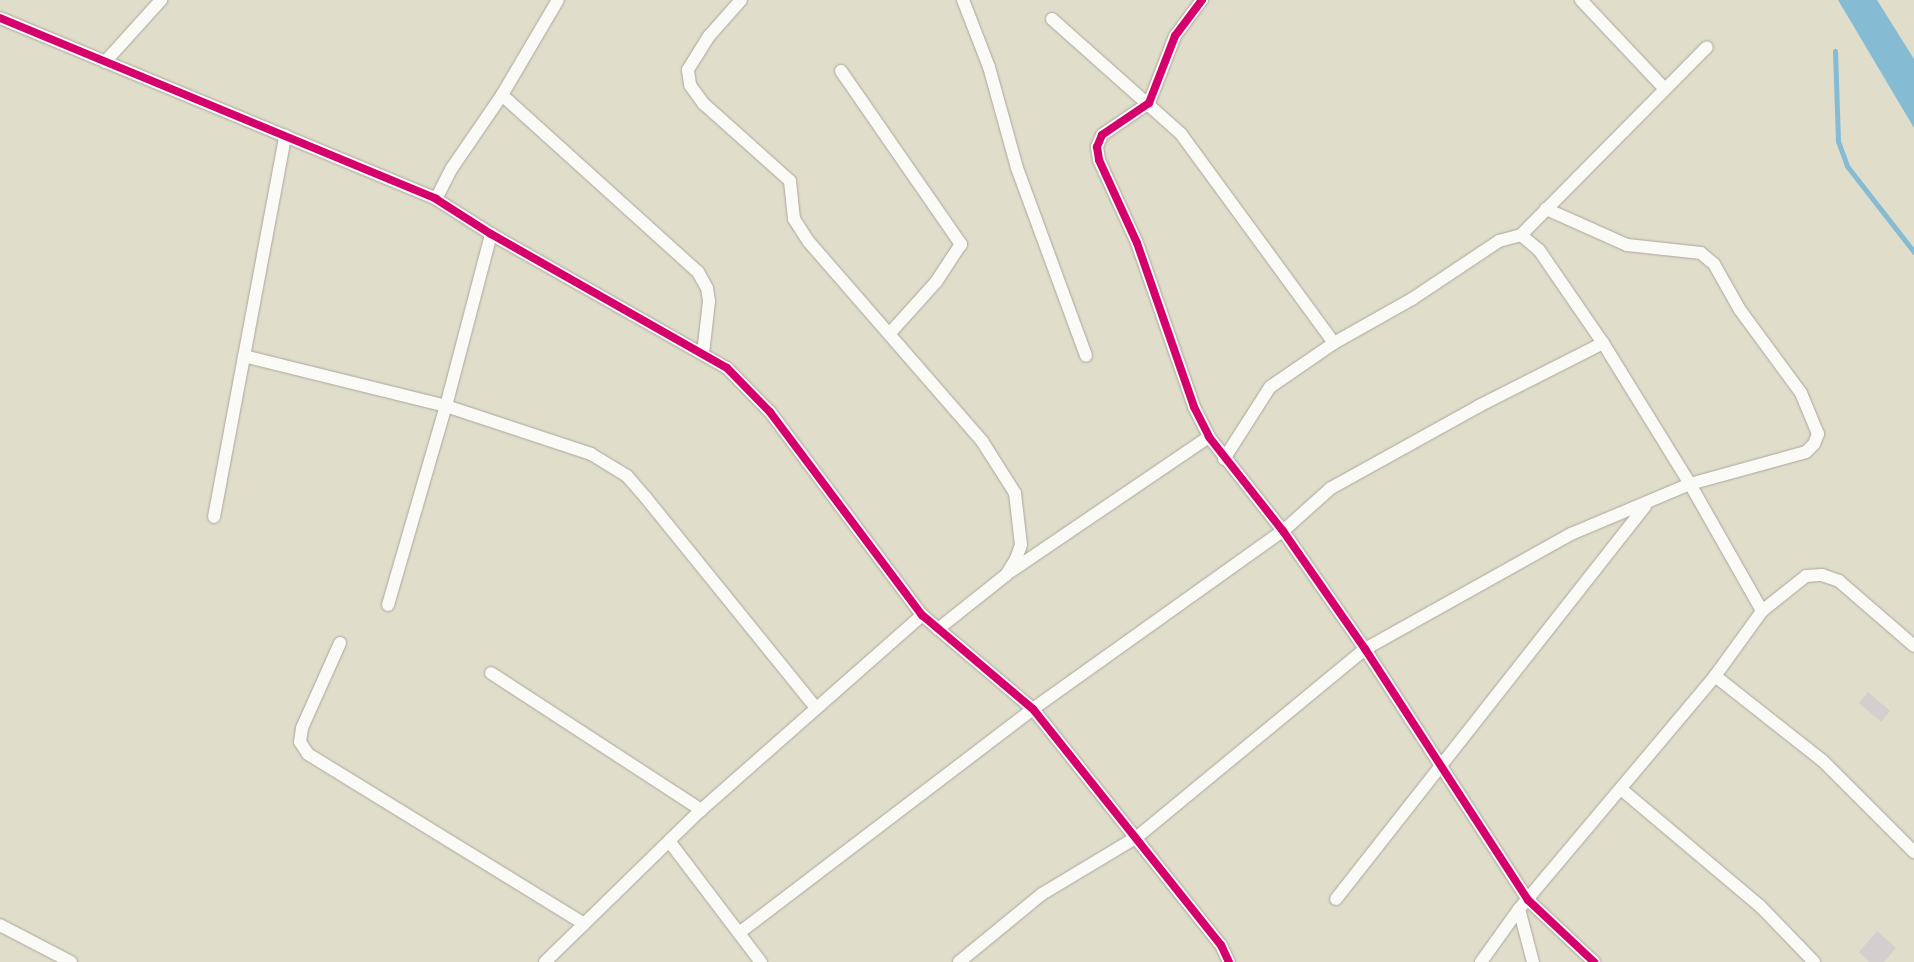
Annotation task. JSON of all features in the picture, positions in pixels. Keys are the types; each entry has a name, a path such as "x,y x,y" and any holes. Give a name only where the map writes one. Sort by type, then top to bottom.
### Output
{"street":[{"path":"105,62 161,0"},
{"path":"436,199 452,168 502,95 558,0"},
{"path":"741,0 709,36 688,70 690,85 704,104 790,181 794,219 809,242 982,441 1015,493 1021,544 1006,576"},
{"path":"963,0 989,67 1017,168 1086,356"},
{"path":"1202,0 1175,36 1150,103 1102,135 1097,147 1099,160 1137,243 1194,407 1209,437 1224,459 1283,532 1443,764 1524,904 1594,962"},
{"path":"1581,0 1666,89"},
{"path":"0,18 436,199 491,234 703,354 746,384 770,412 922,615 1033,709 1138,837 1221,945 1229,962"},
{"path":"1052,19 1150,103 1181,134 1334,343"},
{"path":"1224,459 1270,387 1334,343 1412,299 1499,241 1521,235 1707,47"},
{"path":"841,71 961,244 936,282 890,333"},
{"path":"502,95 698,272 707,288 709,301 703,354"},
{"path":"214,517 285,136"},
{"path":"959,962 1042,894 1138,837 1365,649 1571,534 1646,505 1690,484 1806,452 1818,434 1801,393 1740,310 1714,264 1701,253 1627,245 1546,209"},
{"path":"388,605 446,406 491,234"},
{"path":"1521,235 1539,250 1603,343 1690,484 1762,611"},
{"path":"739,933 1033,709 1283,532 1331,488 1479,406 1603,343"},
{"path":"244,356 446,406 591,454 627,476 816,708"},
{"path":"938,629 1006,576 1209,437"},
{"path":"1336,899 1646,505"},
{"path":"1481,962 1524,904 1715,676 1762,611 1806,576 1822,575 1838,581 1914,646"},
{"path":"545,962 701,810 922,615"},
{"path":"340,643 302,728 300,742 308,754 584,924"},
{"path":"491,673 701,810"},
{"path":"1715,676 1823,761 1914,852"},
{"path":"1621,789 1760,906 1814,962"},
{"path":"669,841 761,962"},
{"path":"1524,904 1533,962"},
{"path":"0,926 71,962"}],"water":[{"path":"1838,0 1877,0 1914,59 1914,128"}],"building":[{"path":"1868,692 1890,711 1881,722 1859,703"},
{"path":"1877,931 1896,948 1884,962 1869,962 1859,952"}],"waterway":[{"path":"1835,51 1838,141 1847,166 1914,252"}],"cycle path":[{"path":"1202,0 1175,36 1149,103 1102,135 1097,147 1099,160 1137,243 1194,407 1209,437 1283,531 1365,649 1528,900 1594,962"},
{"path":"0,18 436,199 491,234 727,368 770,412 922,615 1033,709 1221,945 1229,962"}]}
